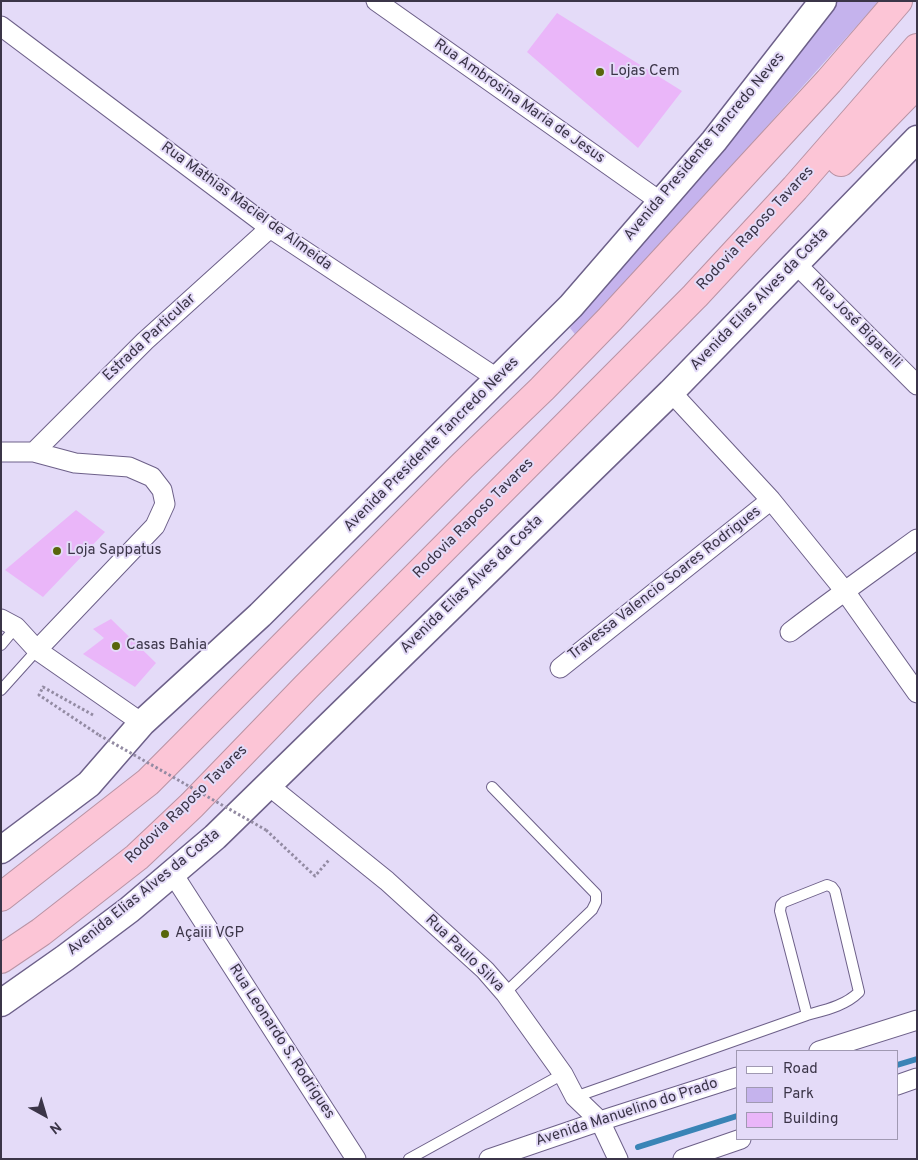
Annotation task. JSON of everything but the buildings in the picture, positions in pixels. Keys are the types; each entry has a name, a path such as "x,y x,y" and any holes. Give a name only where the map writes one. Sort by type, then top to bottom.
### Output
{"highway":[{"path":"1,897 148,782 455,473 542,389 610,319 829,81 898,1"},
{"name":"Rodovia Raposo Tavares","path":"1,959 41,932 137,857 192,805 306,686 695,296 796,188 917,48"},
{"path":"567,426 612,391 738,271 881,119 917,84"}],"main road":[{"name":"Avenida Presidente Tancredo Neves","path":"1,850 89,784 142,723 260,615 571,306 714,141 823,1"},
{"name":"Avenida Elias Alves da Costa","path":"1,1003 66,958 129,910 215,837 671,392 917,139"}],"street":[{"name":"Rua Ambrosina Maria de Jesus","path":"376,1 661,202"},
{"name":"Rua Mathias Maciel de Almeida","path":"1,26 270,228 498,379"},
{"name":"Estrada Particular","path":"34,452 145,340 270,228"},
{"name":"Rua José Bigarelli","path":"796,263 917,385"},
{"path":"671,392 771,500 844,590 917,693"},
{"path":"1,452 34,452 75,463 129,467 152,477 162,490 165,504 155,526 37,650"},
{"name":"Travessa Valencio Soares Rodrigues","path":"560,668 771,500"},
{"path":"790,632 844,590 860,581 917,540"},
{"path":"8,623 37,650 142,723"},
{"name":"Rua Paulo Silva","path":"268,785 387,882 485,970 505,993 563,1074 575,1097 600,1120 618,1159"},
{"name":"Rua Leonardo S. Rodrigues","path":"173,874 356,1159"},
{"path":"822,1050 917,1020"},
{"name":"Avenida Manuelino do Prado","path":"489,1159 600,1120 736,1077"},
{"path":"898,1085 917,1078"},
{"path":"683,1159 739,1140"}],"lane":[{"path":"1,645 8,623"},
{"path":"1,690 37,650"},
{"path":"492,787 596,894 596,902 592,910 505,993"},
{"path":"575,1097 807,1015 844,1004 859,992 835,891 827,885 784,902 781,905 780,911 807,1015"},
{"path":"409,1159 563,1074"}],"path":[{"path":"100,719 43,687 38,695 99,736 266,830 315,876 330,861 323,855"}],"green space":[{"path":"835,1 879,1 578,338 570,328 697,175"}],"waterway":[{"path":"898,1065 917,1059"},
{"path":"638,1147 736,1116"}],"place":[{"name":"Lojas Cem","path":"600,72"},
{"name":"Loja Sappatus","path":"57,551"},
{"name":"Casas Bahia","path":"116,646"},
{"name":"Açaiii VGP","path":"165,934"}]}
